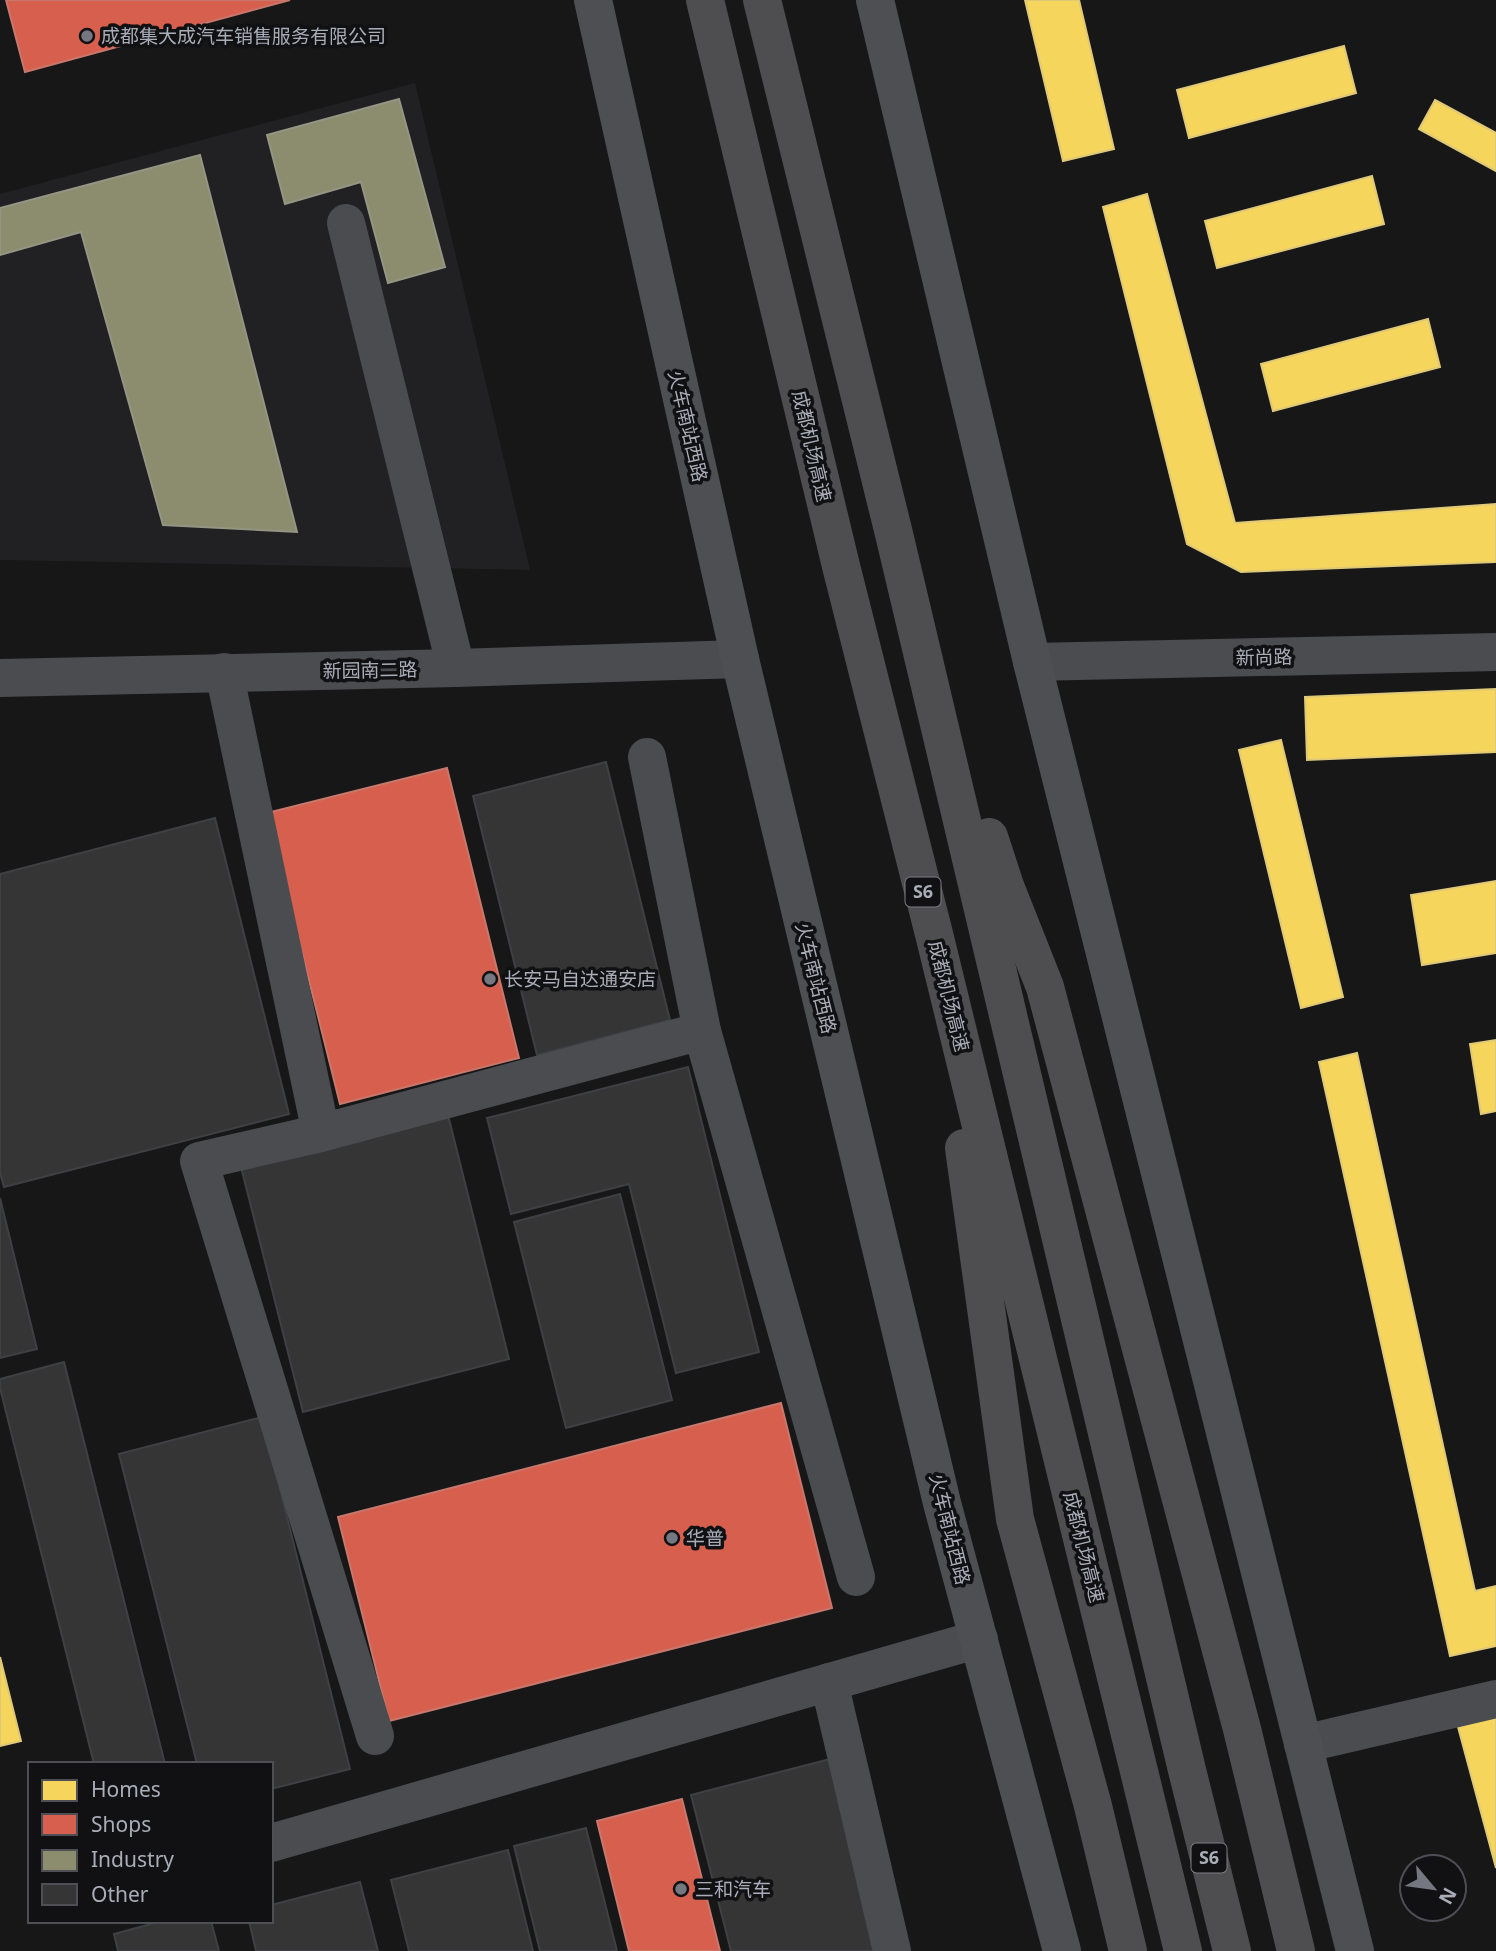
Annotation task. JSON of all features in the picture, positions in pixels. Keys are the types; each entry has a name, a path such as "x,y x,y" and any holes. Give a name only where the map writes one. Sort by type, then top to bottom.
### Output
{"highway":[{"name":"成都机场高速","path":"705,0 841,566 1183,1951"},
{"name":"S6","path":"762,0 894,534 1232,1951"},
{"path":"894,534 1005,886 1045,987 1238,1716 1296,1951"},
{"path":"935,938 1015,1519 1093,1806 1128,1951"}],"main road":[{"name":"火车南站西路","path":"593,0 740,660 939,1489 1062,1951"},
{"path":"612,0 612,85"},
{"path":"874,0 1032,662 1355,1951"}],"street":[{"path":"346,223 456,668"},
{"name":"新尚路","path":"1032,662 1496,652"},
{"name":"新园南二路","path":"0,678 740,660"},
{"path":"224,672 321,1133"},
{"path":"647,757 702,1031 856,1577"},
{"path":"376,1736 199,1161 321,1133 702,1031"},
{"path":"273,1842 979,1639"},
{"path":"829,1682 892,1951"},
{"path":"1303,1744 1496,1699"}],"shaded area":[{"path":"415,83 530,570 0,560 0,194"}],"building: Homes":[{"path":"1025,0 1079,0 1114,149 1063,161"},
{"path":"1344,46 1356,93 1189,138 1177,90"},
{"path":"1435,100 1496,133 1496,171 1419,129"},
{"path":"1372,176 1384,224 1217,268 1205,221"},
{"path":"1147,194 1235,523 1496,504 1496,562 1241,572 1187,544 1103,207"},
{"path":"1428,319 1440,367 1273,411 1261,364"},
{"path":"1496,689 1496,752 1307,760 1305,697"},
{"path":"1281,740 1343,997 1301,1008 1239,750"},
{"path":"1496,881 1496,953 1422,965 1411,895"},
{"path":"1496,1040 1496,1111 1481,1114 1470,1044"},
{"path":"1357,1053 1475,1591 1496,1586 1496,1646 1450,1656 1319,1062"},
{"path":"0,1657 21,1741 0,1746"},
{"path":"1496,1716 1496,1868 1458,1727"}],"building: Shops":[{"name":"成都集大成汽车销售服务有限公司","path":"6,0 290,0 25,72"},
{"path":"447,768 519,1058 340,1104 267,813"},
{"path":"781,1403 832,1608 389,1721 338,1517"},
{"path":"682,1799 720,1951 629,1951 597,1821"}],"building: Industry":[{"path":"399,99 445,267 388,283 361,182 285,204 267,135"},
{"path":"200,155 297,532 163,525 81,232 0,255 0,208"}],"building: Other":[{"path":"606,762 670,1020 537,1055 473,796"},
{"path":"215,818 289,1114 4,1187 0,1173 0,874"},
{"path":"688,1067 759,1352 676,1373 629,1184 511,1214 487,1118"},
{"path":"448,1115 509,1359 303,1412 241,1167"},
{"path":"620,1194 672,1400 566,1428 514,1222"},
{"path":"0,1198 37,1349 0,1358"},
{"path":"64,1362 164,1762 94,1762 0,1388 0,1379"},
{"path":"262,1417 350,1769 273,1788 273,1762 196,1762 119,1454"},
{"path":"838,1757 887,1951 731,1951 691,1795"},
{"path":"586,1828 617,1951 540,1951 514,1846"},
{"path":"508,1850 533,1951 409,1951 391,1880"},
{"path":"360,1882 378,1951 256,1951 249,1923 273,1923 273,1904"},
{"path":"155,1923 212,1923 219,1951 118,1951 114,1934"}],"place":[{"name":"成都集大成汽车销售服务有限公司","path":"87,36"},
{"name":"长安马自达通安店","path":"490,979"},
{"name":"华普","path":"672,1538"},
{"name":"三和汽车","path":"681,1889"}]}
